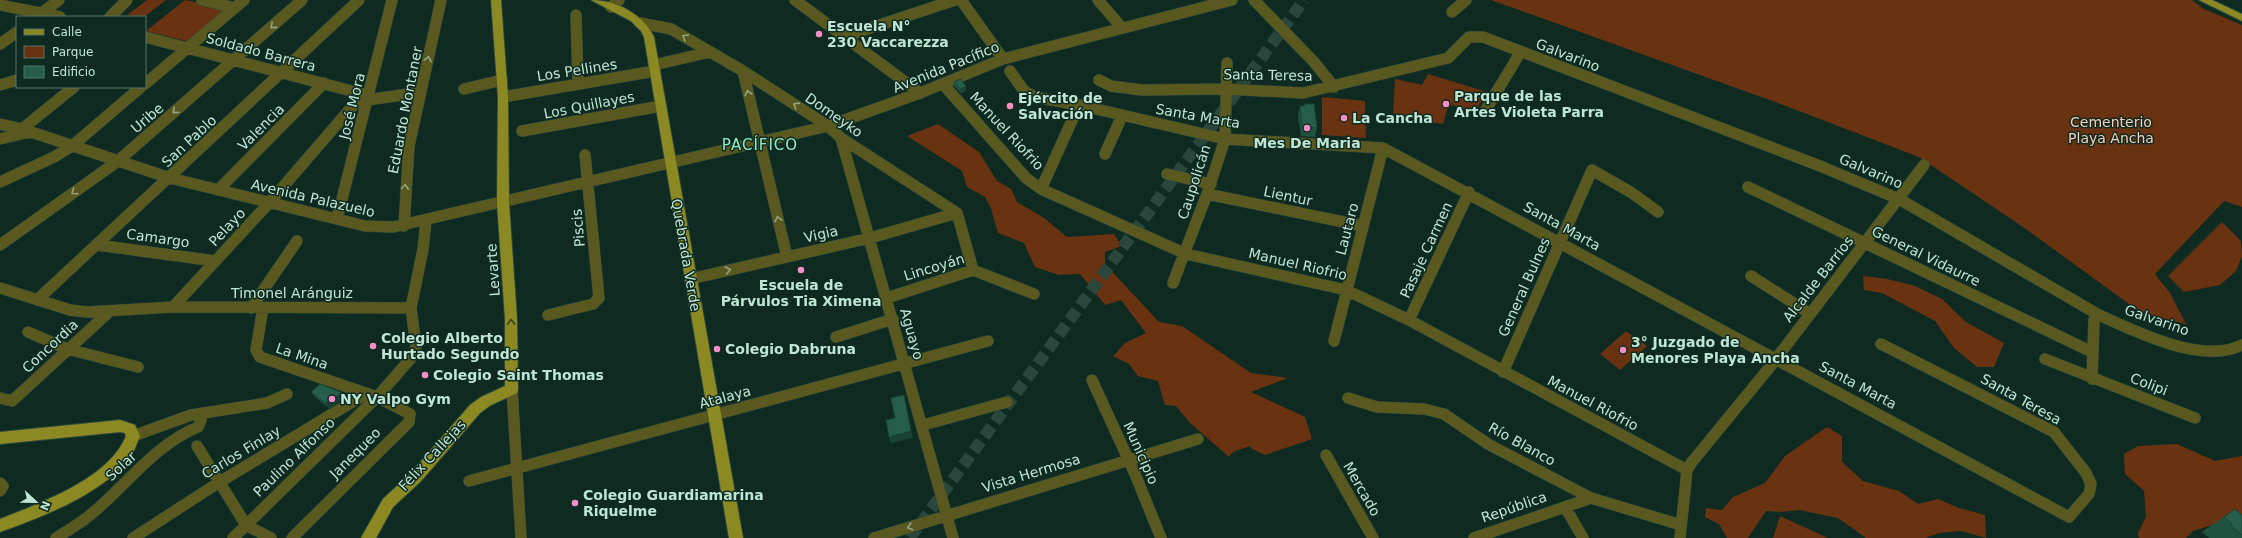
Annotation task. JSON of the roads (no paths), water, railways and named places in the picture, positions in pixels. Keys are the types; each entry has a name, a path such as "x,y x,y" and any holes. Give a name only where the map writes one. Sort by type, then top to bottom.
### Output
{"main road":[{"name":"Levarte","path":"496,0 503,96 502,203 511,319 512,388"},
{"path":"596,0 640,23"},
{"path":"2204,0 2242,18"},
{"name":"Quebrada Verde","path":"640,23 647,33 654,68 736,538"},
{"name":"Félix Callejas","path":"368,538 388,503 416,477 475,409 486,401 512,388"},
{"path":"0,438 120,426 130,429 133,436 128,450 98,479 76,492 0,526"}],"street":[{"path":"39,15 59,0"},
{"path":"111,16 127,0"},
{"path":"202,0 235,8"},
{"path":"146,83 244,0"},
{"name":"Uribe","path":"0,245 118,161 302,0"},
{"name":"San Pablo","path":"37,300 170,178 359,0"},
{"name":"José Mora","path":"337,219 392,0"},
{"name":"Eduardo Montaner","path":"404,226 405,188 409,146 441,0"},
{"path":"611,7 619,0"},
{"path":"795,0 920,93"},
{"path":"843,37 955,0"},
{"path":"961,0 1003,59"},
{"path":"1098,0 1122,28"},
{"name":"Avenida Pacífico","path":"671,164 759,141 828,126 920,93 1003,59 1232,0"},
{"path":"1254,0 1314,62 1334,87"},
{"path":"1452,12 1466,0"},
{"path":"0,5 39,15 50,16"},
{"path":"576,15 578,84"},
{"name":"Domeyko","path":"640,23 670,29 743,71 828,126 841,138 957,213"},
{"path":"0,44 16,33"},
{"name":"Santa Teresa","path":"1099,80 1111,86 1142,90 1225,89 1303,93 1334,87 1448,58 1466,40 1474,36"},
{"name":"Galvarino","path":"1474,36 1483,37 1820,166 1899,199 2100,315 2153,337 2194,349 2213,352 2231,350 2242,345"},
{"name":"Soldado Barrera","path":"146,37 324,83 367,96"},
{"name":"Los Pellines","path":"503,96 578,84 654,68 710,52"},
{"path":"1485,111 1520,52"},
{"name":"Caupolicán","path":"1173,283 1186,254 1225,139 1225,89 1227,63"},
{"path":"743,71 787,257"},
{"name":"Santa Marta","path":"1010,71 1029,95 1225,139 1383,148 1469,192 1560,243 2069,517"},
{"path":"0,85 16,80"},
{"path":"464,89 502,80"},
{"name":"Valencia","path":"218,190 324,83"},
{"name":"Manuel Riofrio","path":"943,84 1026,178 1041,189 1186,254 1346,290 1410,320 1503,372 1687,470"},
{"path":"0,139 26,130 73,88"},
{"path":"0,182 54,157 72,146 140,88"},
{"path":"367,96 421,92"},
{"name":"Pelayo","path":"173,307 367,96"},
{"path":"1041,189 1079,105"},
{"name":"Los Quillayes","path":"522,131 661,106"},
{"path":"1105,154 1122,116"},
{"name":"Avenida Palazuelo","path":"0,124 26,130 170,178 374,227 404,226 588,182 671,164"},
{"name":"Aguayo","path":"841,138 923,425 953,538"},
{"name":"Lautaro","path":"1334,341 1383,148"},
{"name":"Piscis","path":"548,315 593,304 599,298 585,155"},
{"name":"Alcalde Barrios","path":"1687,470 1865,243 1924,165"},
{"name":"General Bulnes","path":"1503,372 1592,170 1632,193 1658,212"},
{"name":"Lientur","path":"1167,174 1209,189 1363,226"},
{"name":"General Vidaurre","path":"1748,187 2092,352"},
{"name":"Pasaje Carmen","path":"1410,320 1469,192"},
{"path":"957,213 973,270"},
{"name":"Vigia","path":"690,278 870,238 957,213"},
{"name":"Paulino Alfonso","path":"233,538 415,352 411,308 423,249 426,221"},
{"path":"251,308 296,241"},
{"name":"Camargo","path":"97,245 215,261"},
{"name":"Lincoyán","path":"887,298 973,270 1034,294"},
{"path":"1751,276 1809,313"},
{"name":"Timonel Aránguiz","path":"0,288 70,310 108,312 173,307 411,308"},
{"name":"Concordia","path":"0,398 12,401 108,312"},
{"name":"La Mina","path":"262,314 256,350 260,357 372,395"},
{"path":"2092,379 2094,320 2100,315"},
{"path":"836,337 893,320"},
{"path":"28,332 67,349 138,367"},
{"name":"Atalaya","path":"469,481 988,341"},
{"name":"Santa Teresa","path":"1881,344 2054,432 2086,473 2091,484 2089,494 2069,517"},
{"name":"Colipi","path":"2045,359 2092,379 2195,418"},
{"name":"Municipio","path":"1092,380 1129,460 1161,538"},
{"name":"Levarte","path":"512,388 518,467 521,538"},
{"path":"133,436 178,418 267,402 287,394"},
{"name":"Carlos Finlay","path":"133,538 218,483 372,395"},
{"name":"Janequeo","path":"292,538 409,422 410,414 372,395"},
{"name":"Río Blanco","path":"1348,398 1377,407 1424,409 1444,414 1464,426 1488,444 1591,498 1681,525"},
{"path":"923,425 1007,402"},
{"name":"Solar","path":"56,538 89,516 163,447 181,434 198,427 201,424 199,415"},
{"name":"Vista Hermosa","path":"877,537 1198,439"},
{"path":"196,446 246,525 271,538"},
{"name":"Mercado","path":"1326,455 1373,538"},
{"path":"1680,538 1687,470"},
{"name":"República","path":"1474,538 1591,498"},
{"path":"1565,507 1583,538"}],"tunnel":[{"path":"910,538 1304,0"}],"place":[{"name":"Escuela N° 230 Vaccarezza","path":"819,34"},
{"name":"Parque de las Artes Violeta Parra","path":"1446,104"},
{"name":"Ejército de Salvación","path":"1010,106"},
{"name":"La Cancha","path":"1344,118"},
{"name":"Mes De Maria","path":"1307,128"},
{"name":"Escuela de Párvulos Tia Ximena","path":"801,270"},
{"name":"Colegio Alberto Hurtado Segundo","path":"373,346"},
{"name":"Colegio Dabruna","path":"717,349"},
{"name":"3° Juzgado de Menores Playa Ancha","path":"1623,350"},
{"name":"Colegio Saint Thomas","path":"425,375"},
{"name":"NY Valpo Gym","path":"332,399"},
{"name":"Colegio Guardiamarina Riquelme","path":"575,503"}],"district":[{"name":"PACÍFICO","path":"760,145"}],"park label":[{"name":"Cementerio Playa Ancha","path":"2111,130"}]}
